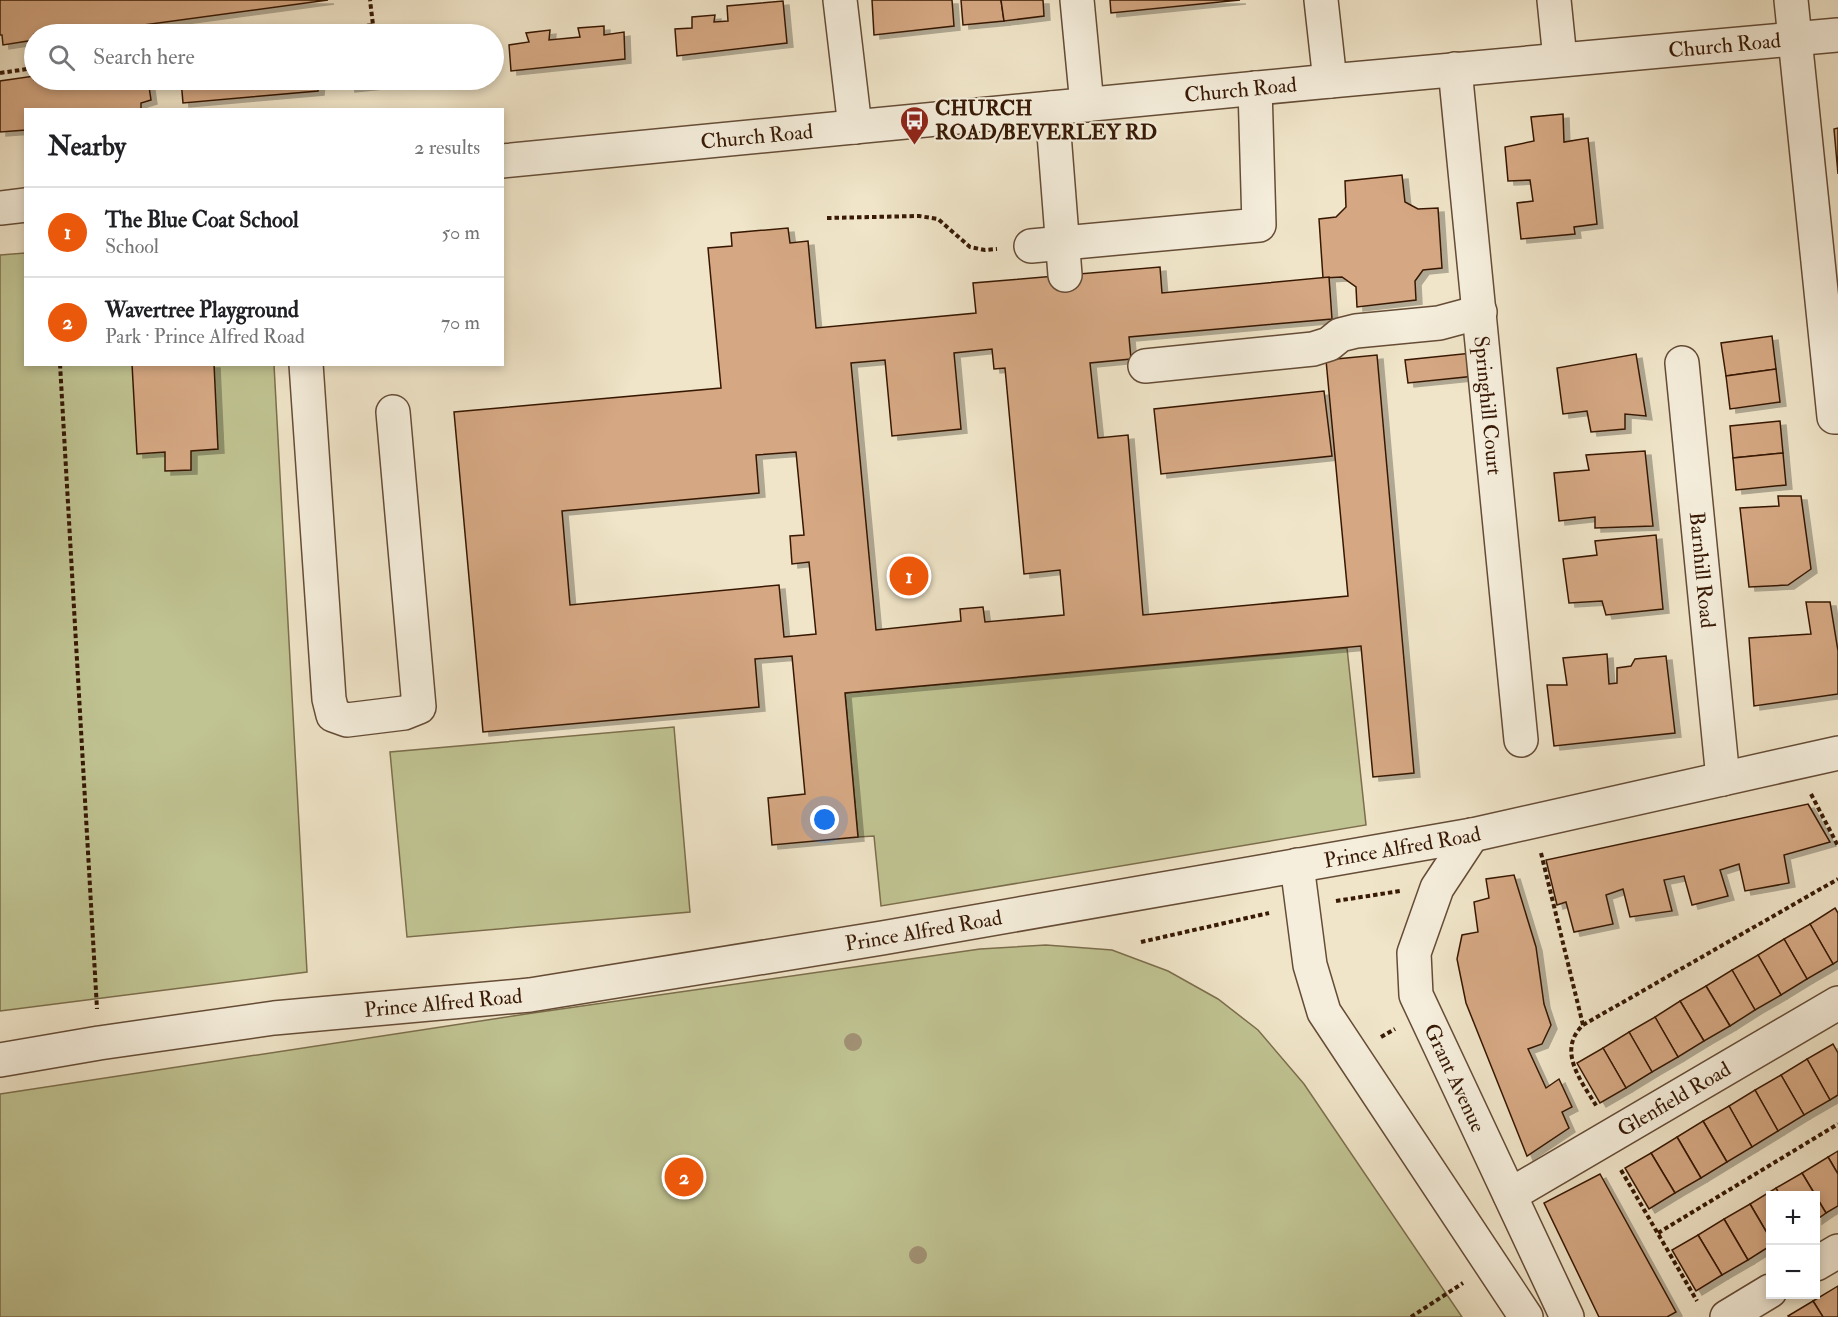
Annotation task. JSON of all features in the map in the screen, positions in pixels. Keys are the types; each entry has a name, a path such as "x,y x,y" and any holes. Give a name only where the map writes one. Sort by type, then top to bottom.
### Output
{"street":[{"path":"840,0 855,127"},
{"path":"1077,0 1087,105"},
{"path":"1321,0 1330,81"},
{"path":"1554,0 1560,59"},
{"path":"1791,0 1834,417 1838,417"},
{"name":"Church Road","path":"504,161 1560,59 1838,35"},
{"name":"Springhill Court","path":"1455,69 1521,740"},
{"path":"1052,108 1053,255 1259,225 1255,88"},
{"path":"0,208 24,205"},
{"path":"1145,366 1313,349 1329,344 1340,335 1356,331 1439,323 1480,312"},
{"name":"Barnhill Road","path":"1682,363 1723,779"},
{"path":"306,366 329,699 333,715 347,720 404,713 419,707 393,412"},
{"name":"Prince Alfred Road","path":"0,1060 99,1042 274,1018 530,995 882,938 1472,835 1838,753"},
{"name":"Grant Avenue","path":"1472,835 1437,888 1414,953 1416,995 1567,1317"},
{"path":"1297,865 1313,974 1324,1012 1526,1317"},
{"name":"Glenfield Road","path":"1510,1195 1838,1003"},
{"path":"1820,1261 1838,1251"},
{"path":"1714,1312 1766,1292"}],"path":[{"path":"370,0 373,24"},
{"path":"0,73 24,70"},
{"path":"828,218 920,216 938,219 970,247 1053,255"},
{"path":"60,366 99,1042"},
{"path":"1795,764 1838,846"},
{"path":"1534,822 1583,1025"},
{"path":"1714,1312 1658,1233 1572,1063 1571,1048 1576,1032 1583,1025 1838,879"},
{"path":"1353,1056 1424,1011"},
{"path":"1658,1233 1838,1124"},
{"path":"1411,1317 1491,1265"}],"green space":[{"path":"24,253 24,366 274,366 307,972 0,1011 0,255"},
{"path":"1347,648 1366,825 881,906 874,836 858,837 845,693"},
{"path":"674,727 690,912 407,937 390,752"},
{"path":"1046,945 1112,950 1168,971 1218,999 1258,1030 1304,1084 1462,1317 0,1317 0,1094 533,1013 980,949"}],"building":[{"path":"0,0 328,0 151,24 24,24 24,42 3,45 2,35 0,35"},
{"path":"872,0 952,0 954,26 874,35"},
{"path":"961,0 1001,0 1004,21 963,25"},
{"path":"1001,0 1043,0 1044,16 1004,21"},
{"path":"1110,0 1240,0 1111,13"},
{"path":"783,1 787,43 677,56 675,29 692,28 692,17 715,15 714,22 728,21 727,6"},
{"path":"604,26 604,35 624,32 625,59 511,71 509,45 529,42 526,33 550,30 549,40 580,37 578,28"},
{"path":"24,77 24,90 150,90 151,100 141,103 141,108 24,108 24,130 0,132 0,81"},
{"path":"182,90 318,90 318,91 183,103"},
{"path":"1563,114 1564,142 1588,138 1597,224 1574,227 1575,234 1521,239 1517,203 1533,201 1530,180 1508,181 1505,147 1534,141 1531,117"},
{"path":"1838,128 1838,174 1834,129"},
{"path":"1402,175 1405,202 1418,209 1438,208 1442,268 1423,270 1415,281 1416,300 1357,307 1356,287 1342,277 1323,278 1319,219 1336,217 1346,207 1345,181"},
{"path":"788,228 790,243 808,241 816,328 976,313 973,283 1160,267 1162,293 1329,277 1332,319 1129,337 1131,359 1090,363 1098,438 1128,435 1143,615 1348,596 1326,360 1377,355 1414,773 1373,777 1361,646 845,693 858,837 772,845 768,798 805,794 792,656 755,659 759,707 483,732 454,412 721,388 708,248 732,246 731,233","holes":["992,349 994,369 1005,368 1024,574 1060,570 1064,615 985,622 983,607 960,609 961,621 876,630 851,363 885,360 892,436 961,429 954,353","796,452 804,535 790,536 792,564 809,562 816,634 784,637 779,585 570,605 562,511 759,493 756,455"]},
{"path":"1772,336 1776,369 1726,376 1721,343"},
{"path":"1472,353 1475,376 1408,383 1405,360"},
{"path":"1636,354 1646,416 1625,414 1625,429 1591,432 1587,411 1563,414 1557,368"},
{"path":"132,366 214,366 218,449 191,451 191,470 165,471 165,452 137,454"},
{"path":"1776,369 1780,402 1730,409 1726,376"},
{"path":"1324,391 1332,456 1161,474 1154,409"},
{"path":"1780,421 1783,453 1733,458 1730,426"},
{"path":"1645,451 1653,526 1595,528 1595,517 1559,521 1554,473 1589,470 1586,455"},
{"path":"1783,453 1786,485 1736,490 1733,458"},
{"path":"1778,496 1801,496 1811,569 1788,585 1749,587 1740,508 1779,506"},
{"path":"1656,535 1663,609 1606,615 1602,601 1569,603 1563,559 1597,555 1595,541"},
{"path":"1806,602 1830,602 1838,651 1838,694 1754,706 1749,638 1811,634"},
{"path":"1607,654 1609,684 1617,683 1617,668 1631,666 1635,659 1666,656 1675,733 1554,746 1547,685 1567,685 1563,658"},
{"path":"1808,804 1830,842 1784,855 1789,883 1745,891 1739,864 1720,870 1728,896 1692,905 1684,876 1664,880 1672,911 1630,917 1623,889 1606,895 1613,924 1574,932 1566,902 1557,905 1546,860"},
{"path":"1514,875 1536,947 1544,1004 1551,1025 1542,1044 1528,1049 1546,1088 1559,1079 1572,1107 1562,1112 1569,1128 1527,1156 1466,1003 1457,959 1462,935 1478,932 1474,902 1489,898 1486,879"},
{"path":"1835,908 1838,913 1838,961 1833,964 1810,924"},
{"path":"1810,924 1833,964 1807,979 1784,939"},
{"path":"1784,939 1807,979 1781,995 1758,955"},
{"path":"1758,955 1781,995 1755,1010 1732,970"},
{"path":"1732,970 1755,1010 1730,1026 1706,986"},
{"path":"1706,986 1730,1026 1704,1041 1680,1001"},
{"path":"1680,1001 1704,1041 1678,1057 1655,1017"},
{"path":"1655,1017 1678,1057 1652,1072 1629,1032"},
{"path":"1629,1032 1652,1072 1626,1088 1603,1048"},
{"path":"1833,1044 1838,1053 1838,1095 1830,1100 1807,1059"},
{"path":"1603,1048 1626,1088 1600,1103 1577,1063"},
{"path":"1807,1059 1830,1100 1804,1115 1781,1075"},
{"path":"1781,1075 1804,1115 1778,1131 1755,1090"},
{"path":"1755,1090 1778,1131 1752,1147 1729,1106"},
{"path":"1729,1106 1752,1147 1727,1162 1703,1121"},
{"path":"1703,1121 1727,1162 1701,1178 1677,1137"},
{"path":"1677,1137 1701,1178 1675,1193 1651,1153"},
{"path":"1838,1151 1838,1174 1828,1157"},
{"path":"1651,1153 1675,1193 1649,1209 1625,1168"},
{"path":"1828,1157 1838,1174 1838,1206 1826,1213 1820,1203 1820,1191 1813,1191 1802,1173"},
{"path":"1802,1173 1813,1191 1778,1191 1776,1188"},
{"path":"1600,1174 1676,1312 1667,1317 1599,1317 1544,1203"},
{"path":"1766,1194 1766,1231 1750,1204"},
{"path":"1820,1203 1826,1213 1820,1217"},
{"path":"1750,1204 1766,1231 1766,1249 1748,1260 1724,1219"},
{"path":"1724,1219 1748,1260 1722,1275 1698,1235"},
{"path":"1698,1235 1722,1275 1696,1291 1672,1250"},
{"path":"1838,1286 1838,1317 1823,1317 1813,1301 1820,1299"},
{"path":"1813,1301 1823,1317 1788,1316"}],"place":[{"name":"CHURCH ROAD/BEVERLEY RD","path":"914,146"},
{"name":"The Blue Coat School","path":"909,576"},
{"name":"Wavertree Playground","path":"684,1177"}]}
